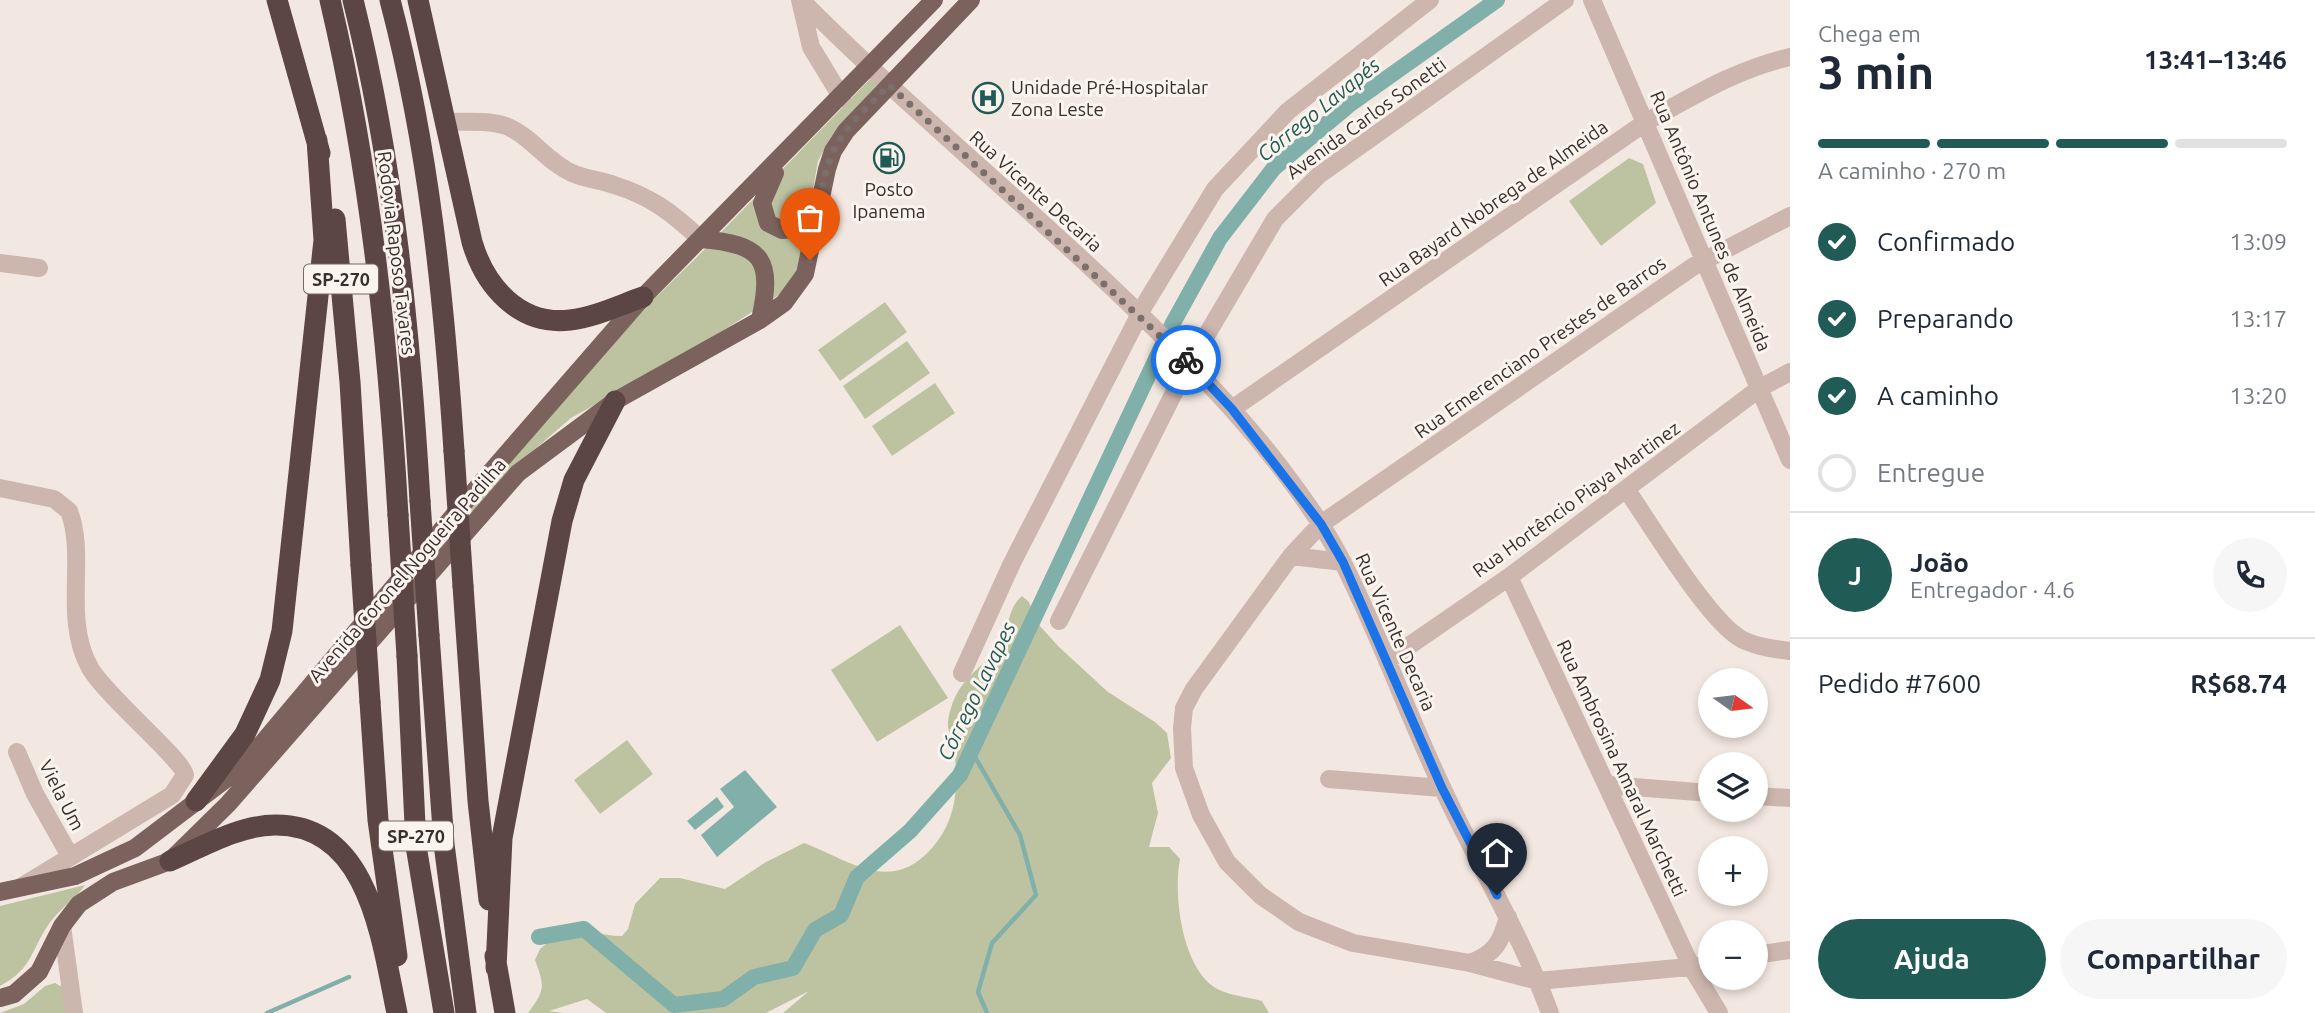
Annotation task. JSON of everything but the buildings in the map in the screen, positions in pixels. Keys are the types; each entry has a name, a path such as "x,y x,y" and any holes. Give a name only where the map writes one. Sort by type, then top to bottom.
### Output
{"highway":[{"name":"SP-270","path":"277,0 317,140 336,226 350,382 378,820 407,1013"},
{"name":"Rodovia Raposo Tavares","path":"330,0 355,117 381,289 407,656 416,846 444,1013"},
{"name":"Rodovia Raposo Tavares","path":"353,0 392,197 406,302 444,844 466,1013"},
{"name":"SP-270","path":"390,0 413,98 438,246 478,801 496,968 505,1013"},
{"path":"418,0 476,258 495,290 509,303 535,316 568,321 643,297"},
{"path":"196,801 245,734 270,680 282,631 324,240 317,140"},
{"path":"496,968 502,838 562,521 574,480 615,401"},
{"path":"170,861 236,833 275,824 311,831 325,838 346,856 364,888 383,947 397,1013"}],"main road":[{"name":"Avenida Coronel Nogueira Padilha","path":"8,891 51,883 99,866 135,848 251,756 481,482 643,297 842,98 869,66 934,0"},
{"name":"Avenida Coronel Nogueira Padilha","path":"170,861 228,804 343,676 518,473 615,401 760,320 798,288 810,260 827,169 846,131 971,0"},
{"path":"782,159 764,195 764,217 768,223 782,230 817,227"},
{"path":"700,239 738,244 758,257 766,280 760,320"},
{"path":"0,998 14,994 39,972 62,926 79,904 96,891 170,861"}],"street":[{"path":"801,0 889,85"},
{"path":"801,0 811,47 842,98"},
{"path":"962,673 1012,563 1144,319 1162,275 1215,190 1288,111 1362,56 1430,0"},
{"name":"Avenida Carlos Sonetti","path":"1059,621 1144,449 1184,359 1275,219 1296,195 1320,175 1565,0"},
{"name":"Rua Antônio Antunes de Almeida","path":"1592,0 1790,460"},
{"name":"Rua Bayard Nobrega de Almeida","path":"1232,409 1646,122 1706,87 1765,63 1790,57"},
{"name":"Rua Vicente Decaria","path":"889,85 1111,288 1184,359 1232,409 1321,524 1343,562 1442,788 1508,916 1550,1013"},
{"path":"447,122 491,123 507,127 524,136 555,164 575,174 639,193 654,201 670,211 700,239"},
{"name":"Rua Emerenciano Prestes de Barros","path":"1698,966 1538,981 1470,963 1353,943 1299,922 1259,895 1227,862 1200,815 1184,768 1184,708 1194,689 1291,555 1321,524 1703,260 1790,216"},
{"path":"0,263 39,268"},
{"path":"1111,288 1129,292 1140,290 1162,275"},
{"name":"Rua Hortêncio Piaya Martinez","path":"1387,661 1509,577 1760,388 1790,372"},
{"name":"Avenida Carlos Sonetti","path":"1144,449 1177,402 1189,391 1199,387 1217,393"},
{"path":"0,488 54,499 69,510 73,528 77,626 85,658 97,679 120,706 178,760 185,775 172,795 8,891"},
{"path":"1626,489 1715,617 1741,639 1767,649 1790,651"},
{"path":"1291,555 1343,562"},
{"name":"Rua Ambrosina Amaral Marchetti","path":"1509,577 1609,785 1698,960"},
{"name":"Viela Um","path":"17,752 35,794 70,856"},
{"path":"1329,779 1442,788"},
{"path":"1609,785 1698,792"},
{"path":"1768,797 1790,799"},
{"path":"1470,963 1489,956 1497,947 1508,916"},
{"path":"62,926 74,1013"},
{"path":"1768,953 1790,950"},
{"name":"Rua Ambrosina Amaral Marchetti","path":"1710,990 1719,1013"}],"green space":[{"path":"872,77 878,84 831,137 818,161 798,274 785,291 683,356 571,418 513,468 472,514 470,506 624,328"},
{"path":"1629,158 1643,164 1656,203 1601,246 1569,201"},
{"path":"885,302 907,332 840,381 818,350"},
{"path":"907,341 930,373 865,419 843,386"},
{"path":"935,383 955,413 892,456 872,426"},
{"path":"1022,596 1029,602 1039,625 1059,647 1108,692 1155,722 1167,733 1171,758 1152,783 1158,813 1149,847 1169,847 1180,859 1178,892 1182,929 1194,963 1203,977 1219,990 1262,1001 1269,1013 783,1013 809,991 766,1013 606,1013 587,999 549,1011 564,1013 528,1013 542,988 535,960 540,949 556,936 555,926 622,936 628,929 635,904 660,878 680,878 725,889 766,862 804,843 869,870 900,870 916,862 932,848 950,819 954,802 956,764 948,725 957,693 995,650 1005,633 1014,606"},
{"path":"900,625 948,698 877,742 831,670"},
{"path":"627,740 653,774 600,814 574,780"},
{"path":"85,885 51,921 26,965 0,986 0,906"},
{"path":"55,983 64,988 67,1013 0,1013 24,1004 45,986"}],"water":[{"path":"745,770 777,807 717,857 701,835 734,807 720,789"},
{"path":"717,797 724,807 695,830 687,821"}],"waterway":[{"name":"Córrego Lavapes","path":"539,937 584,929 674,1005 723,999 754,977 793,968 815,930 841,915 857,877 910,831 960,775 1173,323 1220,238 1274,168 1349,105 1497,0"},
{"path":"971,750 1020,835 1036,895 992,943 978,992 987,1013"},
{"name":"Córrego Lavapes","path":"267,1013 349,977"}],"way so far":[{"path":"810,260 827,169 834,151 846,131 889,85 1140,314 1186,360"}],"place":[{"name":"Unidade Pré-Hospitalar Zona Leste","path":"988,98"},
{"name":"Posto Ipanema","path":"889,158"}],"route":[{"path":"1186,360 1232,409 1321,524 1343,562 1442,788 1497,895"}],"water label":[{"name":"Córrego Lavapés","path":"1318,109"}]}
